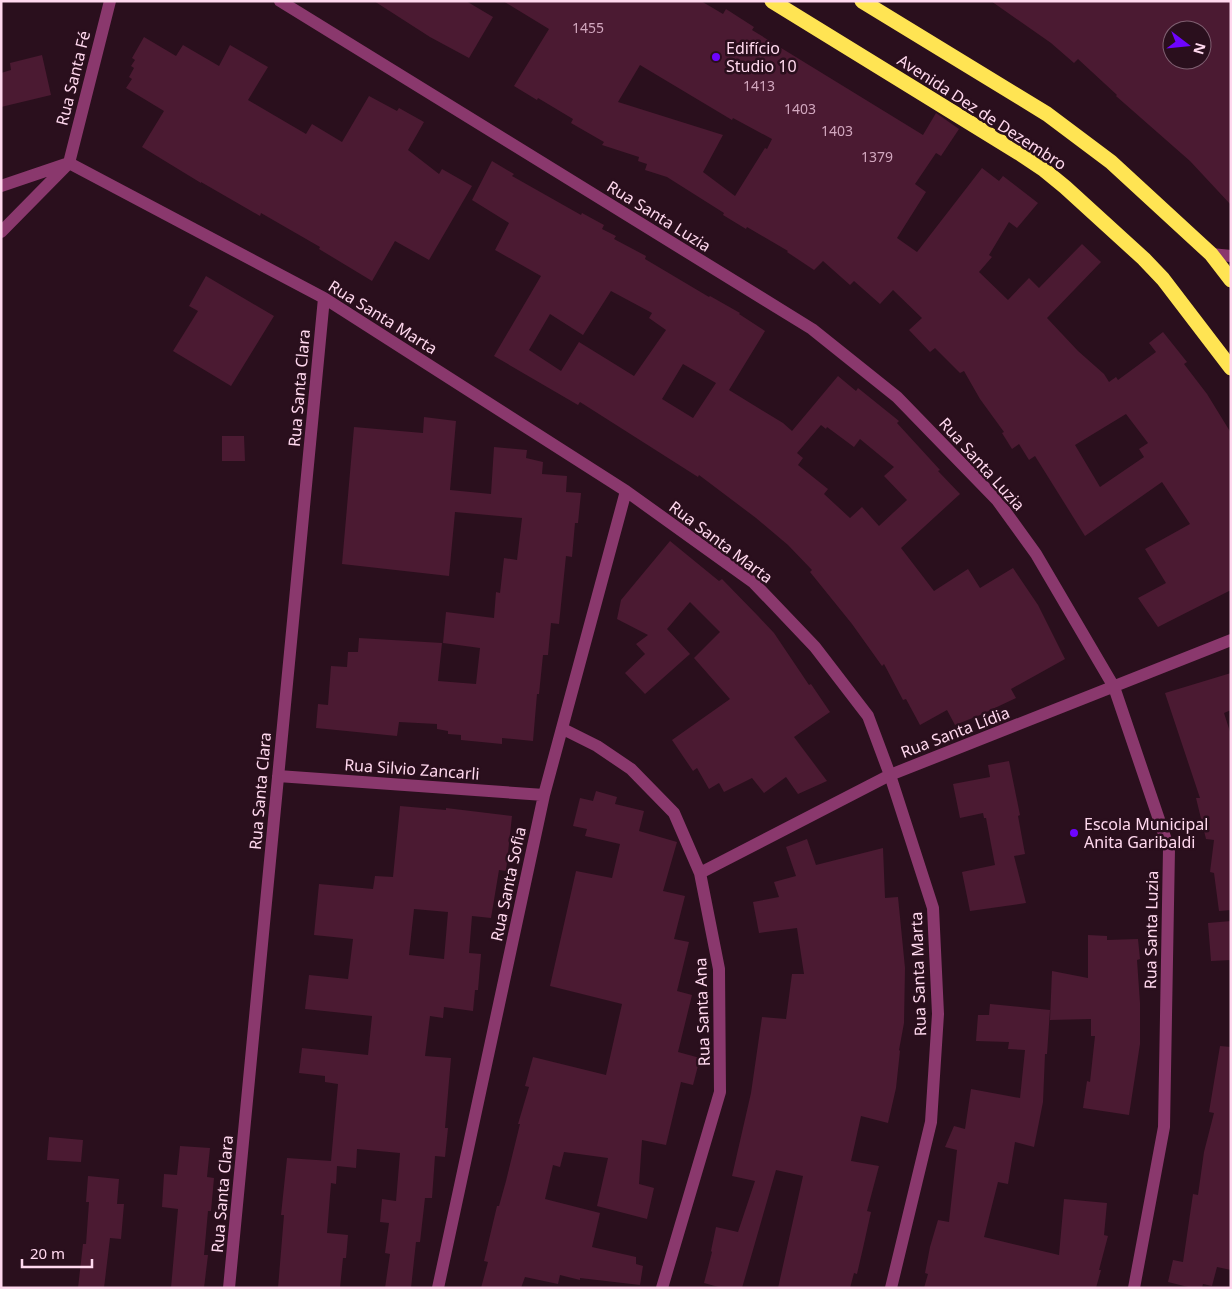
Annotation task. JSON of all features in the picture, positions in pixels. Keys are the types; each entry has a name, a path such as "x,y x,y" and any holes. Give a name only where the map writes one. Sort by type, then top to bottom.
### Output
{"highway":[{"name":"Avenida Dez de Dezembro","path":"772,1 1019,153 1065,186 1163,279 1231,368"},
{"name":"Avenida Dez de Dezembro","path":"862,1 1047,114 1111,162 1210,254 1231,280"}],"street":[{"name":"Rua Santa Fé","path":"68,163 110,1"},
{"name":"Rua Santa Luzia","path":"280,1 812,329 897,396 997,500 1036,554 1114,687 1169,849 1164,1127 1134,1288"},
{"path":"1,186 68,163"},
{"path":"1,232 68,163"},
{"name":"Rua Santa Marta","path":"68,163 324,298 626,492 754,583 815,647 868,716 890,775 933,908 938,1014 931,1122 891,1288"},
{"path":"1210,254 1231,256"},
{"name":"Rua Santa Clara","path":"229,1288 324,298"},
{"name":"Rua Santa Sofia","path":"438,1288 544,795 626,492"},
{"name":"Rua Santa Lídia","path":"700,872 890,775 1231,640"},
{"name":"Rua Santa Ana","path":"563,728 598,746 631,769 674,813 700,872 719,969 720,1092 662,1288"},
{"name":"Rua Silvio Zancarli","path":"278,776 544,795"}],"building":[{"path":"374,1 466,1 493,17 469,58 430,37"},
{"path":"503,1 701,1 723,14 726,9 754,27 752,30 923,135 936,113 959,129 941,156 936,153 915,184 926,192 897,238 917,252 982,168 999,181 1003,176 1038,203 1017,228 1009,222 989,255 992,257 979,272 1008,300 1029,278 1039,288 1082,244 1101,262 1047,318 1078,351 1104,374 1109,382 1116,377 1118,380 1156,352 1149,343 1163,332 1187,362 1184,364 1207,394 1231,433 1231,590 1158,627 1138,598 1166,583 1145,549 1190,524 1162,482 1085,536 1035,456 1029,460 1019,444 1012,449 1002,433 1004,432 980,399 964,371 960,373 935,348 930,352 909,330 922,318 893,290 880,304 854,281 850,285 823,261 814,270 788,251 723,215 724,213 667,177 645,170 647,164 638,161 639,157 602,145 604,142 571,123 573,119 514,86 549,29","holes":["640,65 732,120 733,118 772,139 735,196 703,172 723,135 618,102","1126,414 1148,443 1139,449 1144,457 1100,487 1075,445"]},
{"path":"991,1 1231,1 1231,205 1190,161 1116,96 1078,59 1074,63 1051,43"},
{"path":"144,37 176,56 183,45 219,66 230,45 268,67 248,100 306,134 312,124 342,142 369,96 397,111 399,108 424,122 408,150 439,174 442,169 472,186 429,260 395,241 372,281 319,249 320,247 261,213 260,216 201,183 142,147 164,111 126,88 132,79 129,77 134,68 131,66 135,60 132,58"},
{"path":"42,55 51,95 1,107 1,73 11,70 10,63"},
{"path":"492,161 514,174 512,176 581,215 582,213 604,225 602,229 616,236 614,239 646,256 645,259 709,297 740,313 765,331 729,390 783,423 792,431 838,376 856,391 858,388 899,421 897,423 960,494 901,548 934,591 968,569 980,588 1013,568 1038,605 1065,659 1011,689 1016,698 980,715 955,725 947,710 920,725 906,699 903,700 884,664 882,666 852,624 810,572 812,570 788,545 699,475 698,477 580,402 578,405 494,356 541,276 495,250 509,223 472,200","holes":["611,291 652,313 649,318 666,330 634,376 579,342 561,371 529,350 550,314 583,335","683,364 716,383 693,418 662,399","821,425 826,429 827,427 854,447 860,439 894,467 884,476 907,500 879,526 862,507 850,518 824,494 828,489 798,465 803,458 797,453"]},
{"path":"206,276 274,316 231,386 173,351 198,311 189,306"},
{"path":"424,417 456,421 450,490 491,494 494,447 527,450 526,458 543,462 542,474 567,476 566,492 581,493 578,523 575,523 572,557 566,556 559,624 551,623 548,655 543,655 533,741 502,738 502,744 461,740 461,735 448,734 448,731 437,729 437,724 399,722 397,736 316,728 318,704 328,705 331,666 347,667 348,652 358,652 359,638 442,643 438,681 476,684 480,648 443,643 446,612 494,618 496,592 500,593 504,558 517,560 522,518 455,512 449,576 342,564 354,427 423,433"},
{"path":"222,436 244,436 245,461 222,461"},
{"path":"670,541 719,581 722,579 774,633 809,685 811,684 830,712 794,737 827,781 798,794 786,777 764,793 752,778 724,792 719,783 709,789 697,768 693,771 672,740 730,699 694,658 720,632 690,602 667,629 690,654 645,694 625,673 645,654 636,644 648,635 617,619 621,600"},
{"path":"1231,673 1231,710 1224,713 1231,735 1231,910 1219,911 1214,873 1210,872 1214,840 1206,839 1196,798 1200,798 1165,693"},
{"path":"1009,761 1020,815 1018,816 1025,854 1014,856 1026,903 970,911 962,872 995,865 986,818 984,818 983,813 960,818 953,784 990,777 988,765"},
{"path":"596,791 617,797 615,804 644,811 639,831 677,842 663,891 685,896 674,939 689,942 677,991 692,995 678,1052 700,1058 693,1085 681,1082 666,1145 642,1140 639,1184 654,1188 647,1219 597,1206 608,1158 564,1152 560,1167 553,1165 545,1199 600,1213 592,1247 636,1257 636,1264 643,1266 640,1285 580,1278 580,1280 560,1275 558,1284 525,1277 521,1288 481,1288 488,1262 484,1261 529,1087 525,1086 533,1057 606,1075 622,1004 550,986 576,871 612,878 620,844 585,836 587,829 573,826 580,798 593,801"},
{"path":"400,806 446,810 446,808 512,816 506,871 499,870 491,918 472,916 469,953 481,954 478,990 475,990 473,1011 444,1007 443,1018 430,1016 425,1056 451,1058 445,1128 448,1128 445,1157 435,1156 432,1198 425,1198 420,1242 416,1242 411,1288 385,1288 390,1254 385,1253 389,1223 380,1222 382,1199 396,1201 400,1153 357,1149 356,1168 337,1166 336,1184 331,1183 327,1233 348,1235 346,1258 343,1258 340,1288 278,1288 284,1215 281,1215 287,1158 331,1161 338,1084 325,1082 325,1076 299,1073 302,1048 368,1055 372,1016 305,1009 309,975 348,979 353,939 314,935 319,884 373,889 375,876 393,877","holes":["414,909 448,912 444,959 409,955"]},
{"path":"807,839 816,865 883,848 885,898 898,897 905,968 904,1023 899,1050 896,1088 888,1123 861,1116 851,1161 879,1166 867,1211 871,1212 857,1274 854,1273 850,1288 778,1288 803,1176 776,1170 742,1288 722,1288 704,1283 716,1227 738,1232 755,1181 732,1176 751,1093 762,1017 786,1019 792,974 804,974 797,928 759,933 753,902 779,897 774,882 796,876 786,847"},
{"path":"1231,921 1231,960 1211,961 1208,923"},
{"path":"1088,935 1107,936 1107,940 1138,939 1140,959 1137,960 1140,1044 1129,1115 1083,1108 1087,1081 1090,1082 1095,1036 1091,1036 1091,1019 1050,1020 1052,971 1088,978"},
{"path":"990,1004 1050,1010 1047,1054 1045,1054 1043,1102 1034,1147 1015,1142 1008,1184 998,1182 984,1237 1059,1255 1064,1199 1107,1203 1104,1235 1108,1236 1096,1288 924,1288 928,1274 925,1273 930,1247 938,1220 949,1222 957,1150 945,1147 954,1126 965,1129 971,1089 1020,1098 1025,1050 1008,1049 1009,1042 976,1041 978,1015 989,1015"},
{"path":"1220,1046 1231,1047 1231,1270 1217,1267 1212,1286 1203,1284 1202,1288 1192,1288 1168,1282 1173,1260 1183,1262 1193,1194 1198,1195 1204,1152 1214,1113 1209,1112"},
{"path":"49,1137 83,1140 81,1162 47,1160"},
{"path":"180,1146 210,1148 207,1177 214,1178 211,1211 208,1211 204,1255 208,1255 204,1288 171,1288 178,1209 162,1207 164,1174 177,1175"},
{"path":"88,1176 119,1179 117,1204 124,1204 121,1239 110,1238 104,1288 78,1288 83,1244 86,1244 89,1202 86,1202"}],"place":[{"name":"Edifício Studio 10","path":"716,57"},
{"name":"Escola Municipal Anita Garibaldi","path":"1074,833"}]}
